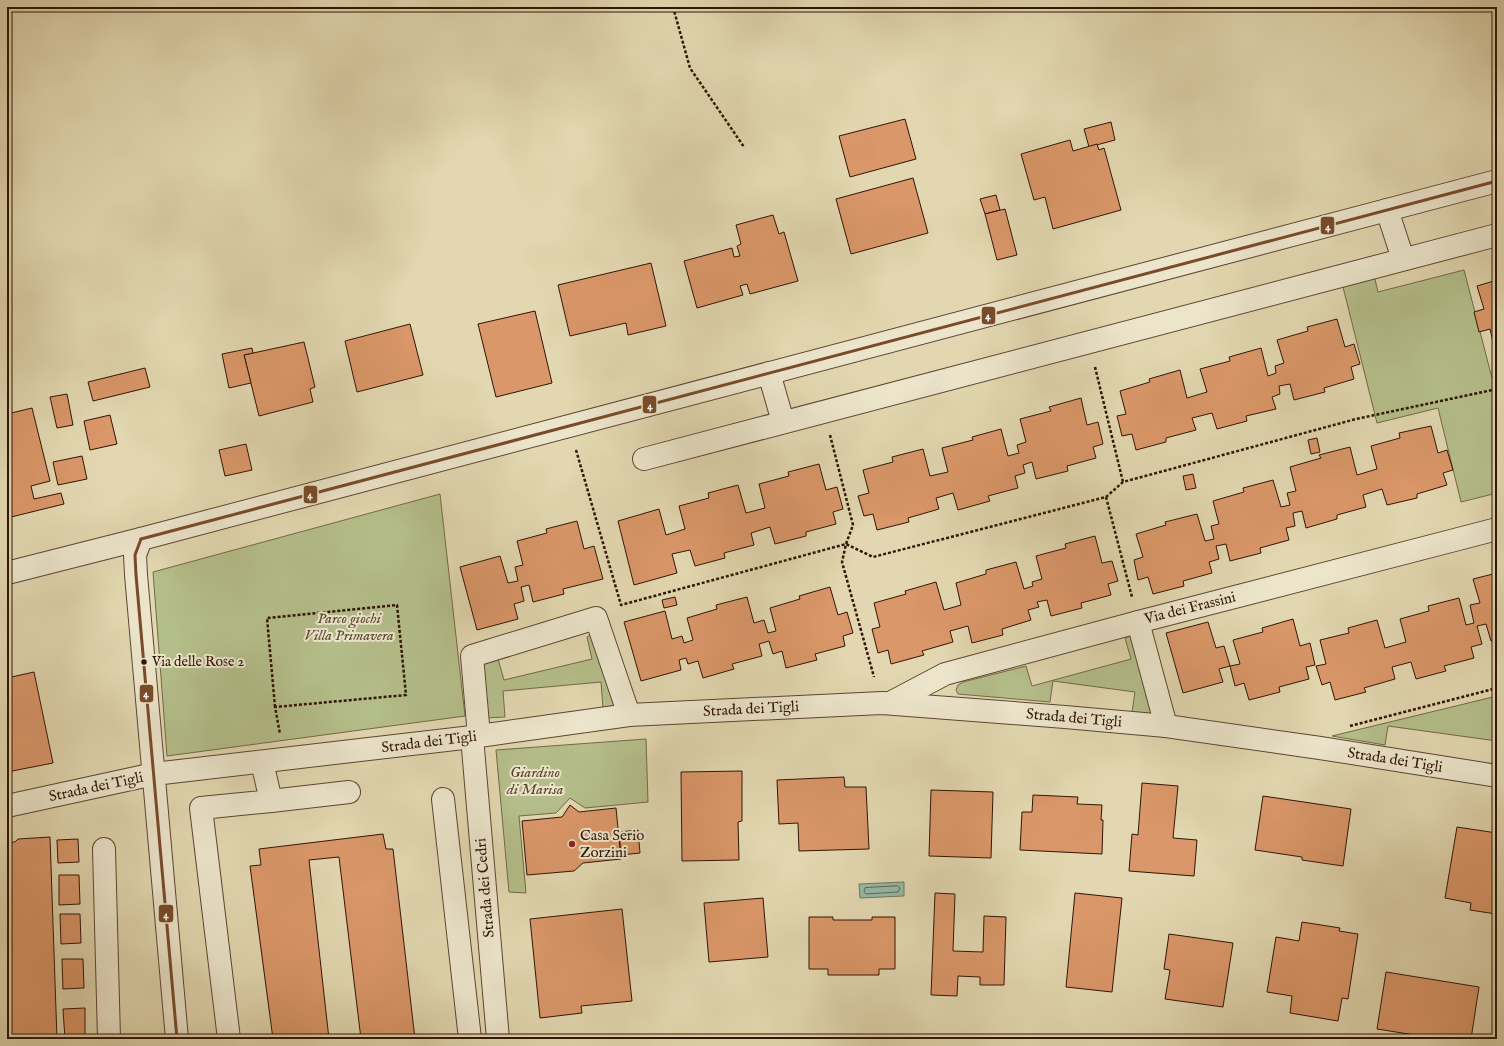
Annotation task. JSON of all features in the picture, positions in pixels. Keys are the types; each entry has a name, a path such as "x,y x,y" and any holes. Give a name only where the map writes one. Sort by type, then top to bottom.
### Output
{"street":[{"path":"7,573 141,539 1497,181"},
{"path":"1387,210 1403,259"},
{"path":"644,459 1497,235"},
{"path":"769,373 783,422"},
{"name":"Via dei Frassini","path":"886,703 945,674 1138,622 1497,529"},
{"path":"141,539 135,554 177,1039"},
{"name":"Strada dei Cedri","path":"498,1039 476,737 472,656 596,618 629,715"},
{"path":"1138,622 1166,726"},
{"name":"Strada dei Tigli","path":"7,806 154,774 476,737 629,715 886,703 1166,726 1320,748 1497,776"},
{"path":"262,762 271,801"},
{"path":"229,1039 201,808 349,792"},
{"path":"443,799 470,1039"},
{"path":"104,848 109,1039"}],"path":[{"path":"673,7 690,68 744,148"},
{"path":"1088,342 1123,482"},
{"path":"575,447 621,605 846,544 873,557 1106,497 1123,482 1356,419 1497,389"},
{"path":"824,411 853,525 846,544 842,562 886,703"},
{"path":"1106,497 1138,622"},
{"path":"274,707 406,695 397,605 267,618 274,707 285,760"},
{"path":"1345,727 1497,688"}],"green space":[{"path":"1464,270 1492,378 1497,377 1497,493 1461,502 1438,408 1377,423 1342,283 1374,275 1378,292"},
{"name":"Parco giochi Villa Primavera","path":"440,494 465,716 167,756 153,572"},
{"path":"596,633 619,706 603,708 601,682 503,691 505,717 486,718 477,665 498,659 504,680 592,659 587,637"},
{"path":"1134,635 1153,714 1132,712 1135,692 1053,681 1050,702 958,694 956,690 958,685 963,682 1026,666 1032,686 1131,659 1125,638"},
{"path":"1497,696 1497,741 1388,726 1385,745 1332,736"},
{"name":"Giardino di Marisa","path":"646,739 648,802 585,808 570,798 556,813 519,816 526,893 509,892 496,750"}],"water":[{"path":"904,882 904,896 860,898 859,884"}],"building":[{"path":"905,119 916,159 850,177 839,136"},
{"path":"1111,122 1115,140 1089,147 1084,129"},
{"path":"1070,140 1073,151 1097,144 1099,150 1104,148 1121,210 1053,229 1045,197 1034,200 1021,154"},
{"path":"913,178 928,233 851,254 836,199"},
{"path":"996,195 1000,210 985,214 980,199"},
{"path":"1005,209 1017,255 997,260 985,214"},
{"path":"773,215 779,234 784,232 798,281 750,294 747,284 740,286 743,295 697,308 684,261 732,248 734,257 740,256 737,246 741,244 736,225"},
{"path":"651,263 666,326 628,335 626,323 570,336 558,285"},
{"path":"1497,280 1497,345 1494,346 1490,329 1479,332 1474,312 1484,309 1477,286"},
{"path":"535,311 552,383 496,397 478,324"},
{"path":"1337,319 1345,347 1354,344 1360,364 1351,367 1354,379 1324,388 1325,392 1294,400 1290,384 1279,386 1280,394 1272,397 1276,409 1246,416 1247,421 1217,429 1212,413 1192,418 1196,430 1166,438 1166,442 1136,450 1132,434 1122,436 1117,416 1126,414 1120,391 1150,382 1149,379 1180,370 1187,398 1207,392 1200,369 1230,361 1229,357 1261,348 1268,376 1276,373 1275,366 1284,363 1277,340 1308,331 1307,327"},
{"path":"410,324 423,375 357,392 345,341"},
{"path":"304,342 315,387 310,389 313,402 259,416 244,355"},
{"path":"252,348 253,353 244,355 251,383 229,388 222,354"},
{"path":"145,368 150,387 93,401 88,382"},
{"path":"67,394 73,425 57,428 50,397"},
{"path":"1081,398 1087,425 1098,422 1103,444 1093,447 1096,458 1067,466 1068,471 1036,479 1032,462 1023,465 1025,473 1015,476 1018,488 988,496 990,501 958,510 953,493 936,498 939,509 908,518 909,522 877,530 873,514 864,516 858,496 869,493 863,470 893,462 892,457 923,449 930,476 948,472 942,448 973,440 972,437 1001,429 1008,456 1019,453 1017,445 1026,442 1020,419 1051,411 1049,407"},
{"path":"32,408 50,481 31,486 34,499 61,493 64,504 7,518 7,414"},
{"path":"110,415 117,444 90,450 84,421"},
{"path":"1431,426 1438,453 1447,450 1453,470 1443,473 1447,485 1417,494 1417,498 1387,505 1382,489 1363,495 1366,507 1337,515 1337,519 1306,528 1302,511 1293,513 1295,526 1286,528 1289,540 1260,548 1261,553 1230,561 1226,544 1216,546 1219,559 1209,562 1212,573 1183,581 1184,586 1153,594 1148,577 1138,580 1134,560 1143,557 1136,534 1166,525 1165,522 1197,514 1205,541 1214,539 1211,526 1219,524 1213,501 1244,492 1243,488 1273,480 1281,507 1290,505 1287,493 1296,491 1290,467 1321,458 1319,455 1350,447 1357,475 1377,469 1371,446 1400,438 1399,433"},
{"path":"1317,438 1320,452 1311,454 1308,440"},
{"path":"246,444 252,470 225,476 219,450"},
{"path":"82,456 87,479 58,485 53,462"},
{"path":"819,464 826,490 837,487 843,509 833,512 836,524 806,532 806,536 775,544 770,527 751,533 754,545 724,553 725,558 695,566 690,550 672,554 677,573 634,585 618,521 659,509 666,535 685,529 679,506 709,498 708,493 738,485 746,513 765,508 759,484 789,476 788,472"},
{"path":"1193,474 1196,488 1186,490 1183,476"},
{"path":"577,521 584,549 594,546 603,579 563,589 564,594 533,602 529,585 521,587 524,601 514,604 518,619 477,630 460,567 500,556 508,583 518,581 515,567 523,565 517,541 547,533 546,529"},
{"path":"1095,536 1102,563 1112,561 1118,581 1108,584 1111,595 1081,603 1082,608 1051,616 1047,600 1037,602 1039,607 1028,610 1031,620 1002,629 1003,635 972,643 968,626 950,631 953,642 922,651 924,655 891,664 888,650 878,653 872,629 880,627 874,603 906,594 905,591 936,582 944,610 961,605 956,583 986,574 986,570 1016,562 1024,589 1033,586 1032,582 1042,579 1036,556 1066,548 1065,544"},
{"path":"1497,573 1497,639 1491,641 1486,624 1477,626 1482,644 1471,647 1474,658 1444,666 1446,671 1416,679 1411,662 1392,667 1395,679 1364,688 1366,692 1335,700 1330,682 1322,685 1316,666 1326,664 1320,640 1349,633 1348,628 1377,620 1385,648 1406,642 1400,619 1429,611 1428,606 1459,598 1466,625 1474,623 1470,605 1480,603 1473,579"},
{"path":"830,587 838,615 847,612 853,633 843,636 845,646 815,654 817,660 786,668 782,651 773,654 769,641 759,644 762,656 732,664 734,669 703,678 698,661 688,664 686,658 679,660 681,670 641,681 624,622 665,611 672,639 682,636 684,643 693,640 687,618 717,609 716,605 747,597 754,623 764,620 768,633 776,631 770,608 800,599 799,596"},
{"path":"675,597 677,605 664,608 662,600"},
{"path":"1293,619 1300,646 1310,643 1315,665 1306,667 1309,679 1279,687 1280,692 1249,700 1244,683 1235,686 1230,666 1240,664 1233,640 1263,632 1262,628"},
{"path":"1208,622 1216,648 1224,646 1230,666 1219,669 1223,682 1183,693 1166,633"},
{"path":"34,672 53,763 7,772 7,678"},
{"path":"742,771 742,821 738,822 739,860 682,861 681,772"},
{"path":"844,777 845,787 866,787 869,849 799,851 798,823 779,824 777,780"},
{"path":"1142,783 1178,786 1173,838 1197,840 1194,876 1129,871 1132,834 1138,835"},
{"path":"931,790 993,792 991,858 929,856"},
{"path":"1033,795 1078,797 1077,804 1102,805 1102,854 1020,850 1022,812 1032,812"},
{"path":"1263,796 1351,809 1343,866 1302,860 1302,857 1255,850"},
{"name":"Casa Serio Zorzini","path":"570,805 579,812 616,808 621,859 583,863 574,871 527,875 522,821 562,817"},
{"path":"1457,827 1497,833 1496,914 1470,910 1471,903 1445,898"},
{"path":"638,830 640,853 621,855 619,832"},
{"path":"383,834 386,849 393,849 415,1039 361,1039 339,857 309,860 329,1039 273,1039 250,866 261,865 259,849"},
{"path":"50,837 57,1039 7,1039 7,842 15,842 18,839"},
{"path":"78,839 79,862 58,863 57,840"},
{"path":"59,875 79,875 80,904 59,905"},
{"path":"935,893 955,894 953,951 983,952 984,916 1006,917 1004,985 980,985 980,977 958,976 957,996 931,995"},
{"path":"1075,893 1122,898 1112,992 1066,987"},
{"path":"763,898 768,957 709,962 704,903"},
{"path":"622,909 632,1001 581,1006 582,1013 540,1018 530,919"},
{"path":"60,914 80,914 81,943 61,944"},
{"path":"809,917 833,917 833,920 872,920 872,917 895,917 895,969 879,969 879,975 828,975 828,969 809,969"},
{"path":"1302,922 1340,928 1339,931 1358,934 1348,999 1342,998 1338,1021 1290,1013 1292,996 1267,992 1276,937 1299,941"},
{"path":"1169,934 1233,943 1223,1007 1165,999 1170,970 1164,969"},
{"path":"62,959 83,959 84,988 63,989"},
{"path":"1386,972 1479,987 1471,1039 1440,1039 1377,1029"},
{"path":"85,1008 85,1038 65,1039 63,1009"}],"transit line":[{"name":"4","path":"141,539 1497,181"},
{"name":"4","path":"141,539 135,555 136,575 177,1039"}],"place":[{"name":"Via delle Rose 2","path":"144,662"},
{"name":"Casa Serio Zorzini","path":"572,844"}]}
